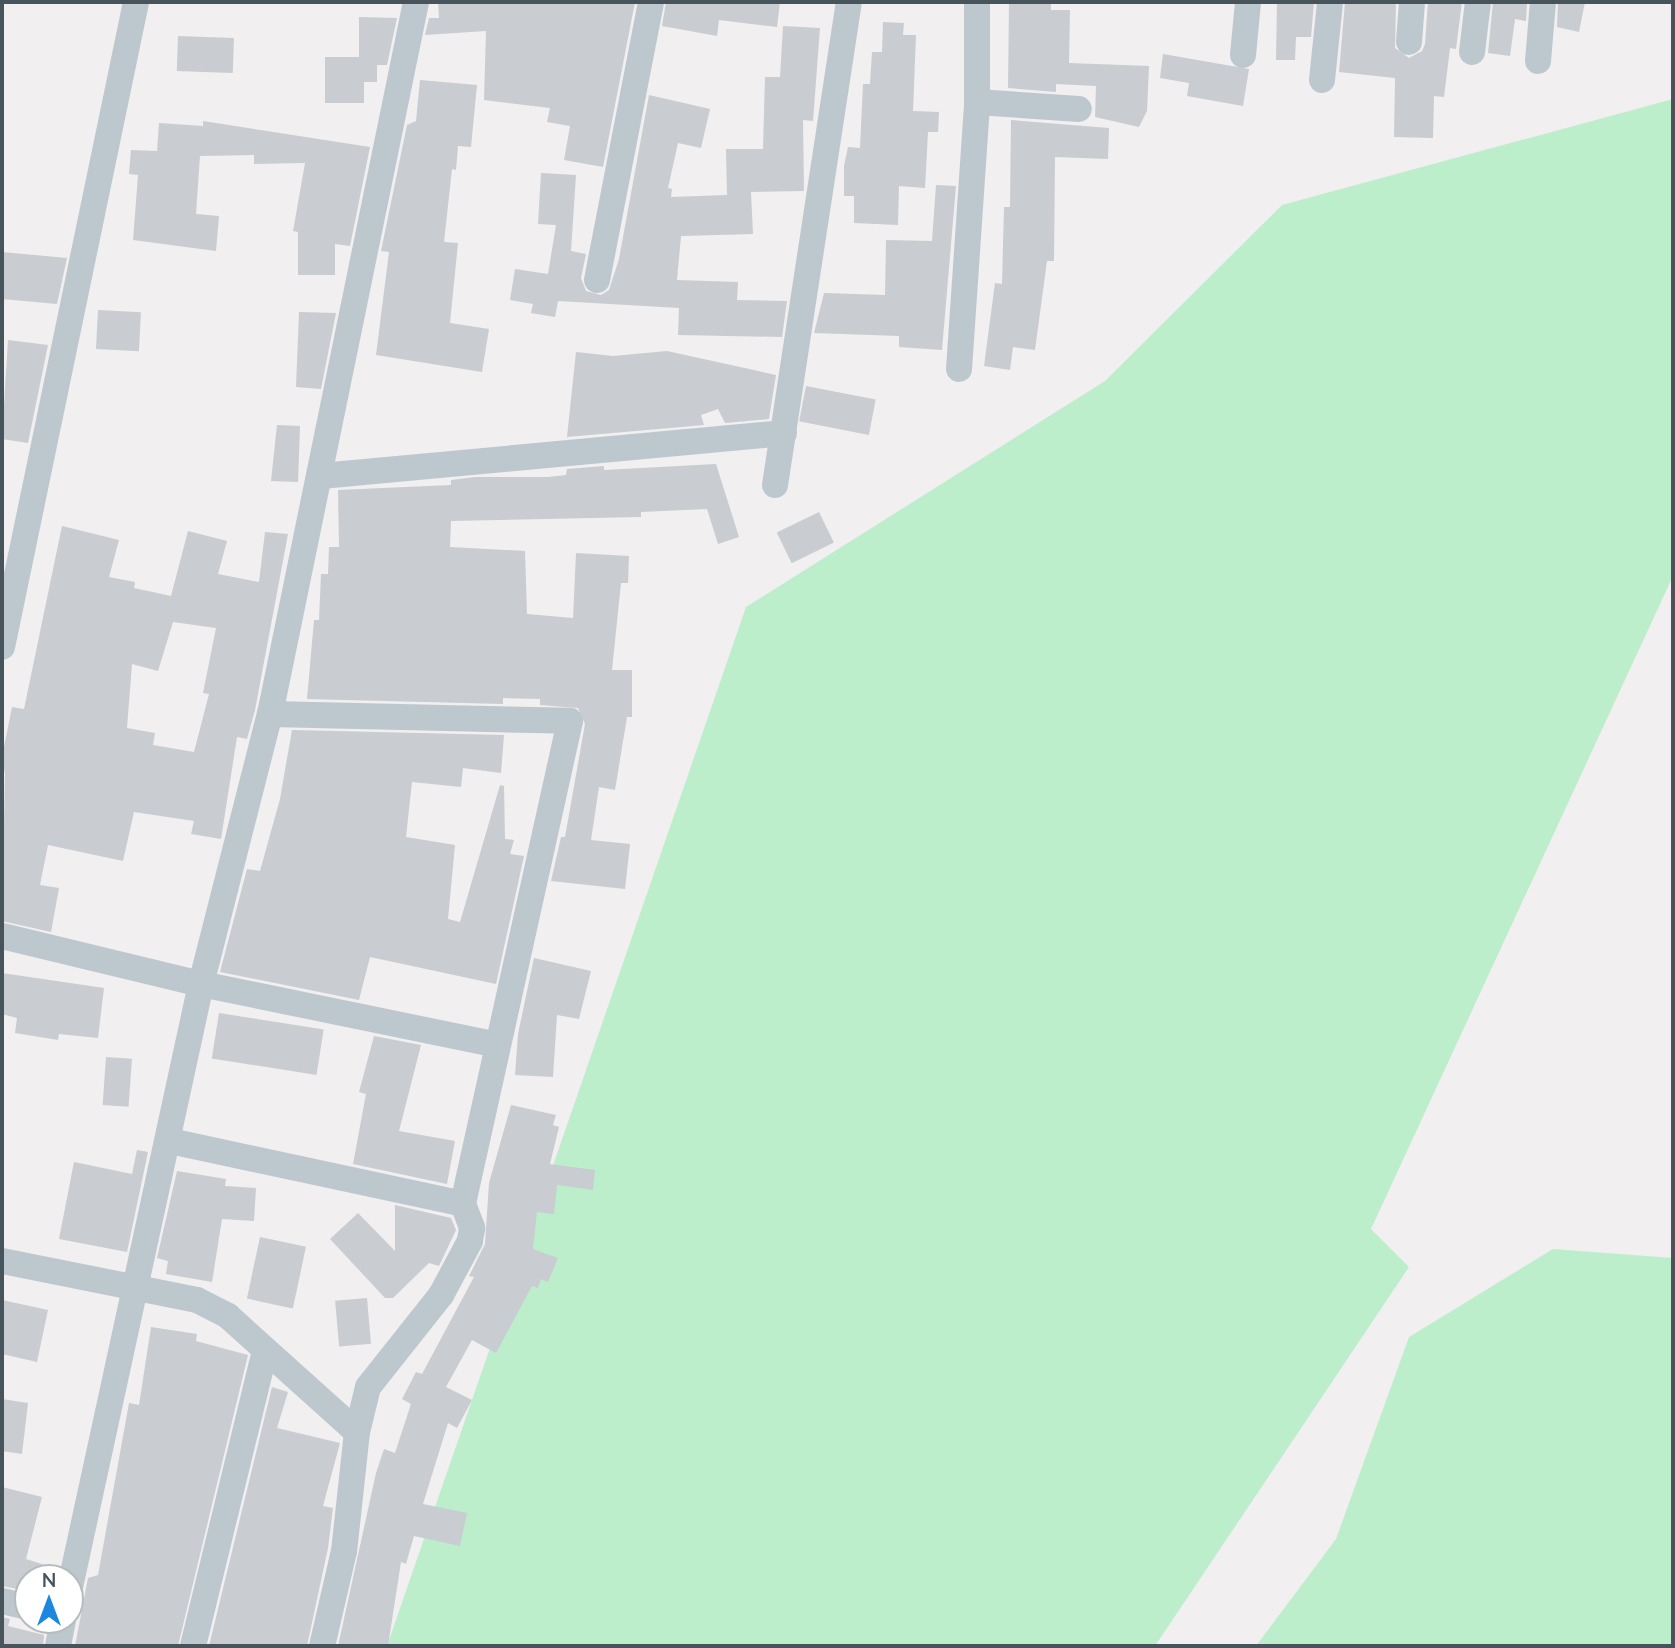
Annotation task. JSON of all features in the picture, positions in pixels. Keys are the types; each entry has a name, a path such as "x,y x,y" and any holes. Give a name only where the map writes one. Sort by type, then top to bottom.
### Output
{"street":[{"path":"2,647 135,2"},
{"path":"75,1564 133,1284 170,1141 201,984 270,714 321,476 416,2"},
{"path":"597,280 651,2"},
{"path":"775,485 849,2"},
{"path":"959,369 976,102 977,2"},
{"path":"1244,55 1248,2"},
{"path":"1322,80 1330,2"},
{"path":"1409,41 1412,2"},
{"path":"1472,52 1478,2"},
{"path":"1538,61 1543,2"},
{"path":"976,102 1079,109"},
{"path":"321,476 784,433"},
{"path":"270,714 570,721 463,1204 472,1228 470,1241 441,1295 368,1387 357,1432 344,1551 322,1646"},
{"path":"2,936 201,984 497,1045"},
{"path":"170,1141 463,1204"},
{"path":"2,1261 133,1284 197,1300 228,1315 357,1432"},
{"path":"193,1646 265,1351"}],"green space":[{"path":"1673,99 1673,576 1371,1229 1409,1267 1155,1646 387,1646 746,607 1105,381 1282,205"},
{"path":"1553,1249 1673,1258 1673,1646 1256,1646 1336,1539 1409,1337"}],"building":[{"path":"438,2 635,2 603,167 564,160 570,126 547,122 550,108 484,100 486,31 425,35 429,18 439,18"},
{"path":"666,2 780,2 777,27 719,20 717,36 662,26"},
{"path":"1009,2 1051,2 1051,10 1070,10 1069,63 1149,66 1147,111 1139,127 1095,117 1096,86 1056,84 1056,92 1008,88"},
{"path":"1277,2 1314,2 1311,37 1296,37 1295,60 1276,60"},
{"path":"1345,2 1396,2 1395,48 1409,58 1422,51 1425,44 1428,2 1462,2 1456,49 1450,48 1444,97 1434,96 1433,138 1394,137 1395,78 1339,72"},
{"path":"1493,2 1527,2 1526,21 1515,19 1510,56 1488,53"},
{"path":"1558,2 1585,2 1579,32 1557,27"},
{"path":"359,17 397,18 387,65 377,65 377,82 364,82 364,103 325,103 325,57 359,57"},
{"path":"883,22 904,23 903,35 916,35 913,111 939,112 938,132 928,132 925,188 899,186 898,225 854,223 854,196 844,196 844,166 848,147 860,148 863,84 870,84 872,52 882,52"},
{"path":"783,26 820,28 813,121 803,120 804,191 751,192 753,234 681,236 677,280 738,282 737,300 787,301 782,337 678,335 679,308 558,301 555,317 531,313 533,304 510,300 515,269 548,274 556,225 538,224 541,173 576,175 571,251 586,254 581,278 586,291 601,295 609,290 619,259 649,95 710,109 701,148 678,143 668,188 672,189 671,197 727,195 726,149 763,149 765,77 780,77"},
{"path":"178,36 234,38 233,73 177,71"},
{"path":"1163,54 1249,69 1243,106 1187,96 1189,83 1160,78"},
{"path":"420,80 477,85 471,147 458,146 456,170 452,169 444,242 458,243 450,323 489,329 482,372 376,355 389,252 381,251 407,125 416,121"},
{"path":"1011,120 1109,128 1108,159 1055,157 1054,261 1047,261 1035,350 1013,347 1010,370 984,366 995,283 1002,284 1004,207 1010,207"},
{"path":"203,121 370,147 350,246 335,244 335,275 298,275 298,232 293,231 305,163 254,164 254,155 200,156 196,214 219,216 216,251 133,240 138,175 129,174 131,150 157,151 159,123 203,126"},
{"path":"936,185 956,186 942,350 899,347 899,336 814,333 824,293 885,295 886,240 932,241"},
{"path":"2,252 67,258 57,304 2,299"},
{"path":"98,310 141,312 139,351 96,349"},
{"path":"299,312 336,313 321,389 296,387"},
{"path":"8,340 48,345 28,443 2,439"},
{"path":"667,351 776,375 769,419 725,423 718,409 701,415 704,425 567,437 576,352 613,356"},
{"path":"806,386 876,400 869,435 799,421"},
{"path":"277,425 300,426 298,482 271,481"},
{"path":"716,464 739,537 718,544 707,509 641,512 641,517 451,521 450,547 525,551 527,614 573,618 576,553 629,556 628,583 621,583 612,670 632,670 632,717 627,717 615,790 599,787 591,840 630,844 625,889 551,881 561,837 565,837 585,724 578,708 540,705 540,699 503,698 503,704 307,699 314,620 319,620 321,574 328,574 329,547 339,547 338,490 451,485 451,480 475,477 548,477 566,475 567,469 604,466 604,470"},
{"path":"819,512 834,543 792,563 777,533"},
{"path":"62,526 119,540 109,577 135,582 134,588 171,596 188,531 227,541 218,574 259,582 265,532 288,534 255,710 247,739 237,737 221,839 191,834 194,821 134,812 123,861 48,845 40,885 59,888 51,932 2,921 5,774 2,757 12,707 24,709","holes":["173,622 216,628 203,693 209,694 194,752 153,745 155,733 127,728 132,664 158,671"]},
{"path":"292,730 504,735 501,773 463,768 461,787 412,782 406,837 455,845 448,919 460,922 500,785 504,786 505,839 514,840 510,854 524,856 496,984 370,957 359,1000 220,972 247,869 260,871 280,799"},
{"path":"534,958 591,971 579,1019 557,1015 553,1077 515,1075 518,1034"},
{"path":"2,973 104,988 98,1038 59,1034 58,1040 15,1033 17,1018 2,1014"},
{"path":"219,1013 324,1030 316,1075 212,1058"},
{"path":"374,1036 421,1045 399,1131 455,1141 447,1184 353,1164 366,1094 359,1092"},
{"path":"106,1057 132,1059 129,1107 103,1105"},
{"path":"511,1105 556,1115 553,1125 559,1127 550,1164 595,1170 593,1190 557,1185 554,1214 537,1212 533,1249 558,1258 548,1282 541,1279 538,1288 532,1286 496,1353 472,1340 446,1387 472,1400 457,1428 448,1423 423,1504 467,1513 460,1546 414,1536 406,1564 401,1562 388,1646 338,1646 376,1473 384,1449 395,1453 411,1404 402,1399 416,1372 422,1374 474,1277 469,1276 485,1244 489,1183"},
{"path":"137,1150 148,1152 127,1252 59,1239 74,1162 132,1174"},
{"path":"177,1171 226,1179 225,1186 256,1188 254,1221 222,1219 212,1282 166,1274 168,1261 157,1258"},
{"path":"395,1205 451,1218 456,1230 439,1266 429,1263 393,1298 385,1298 330,1239 358,1213 395,1251"},
{"path":"260,1237 306,1247 293,1308 247,1299"},
{"path":"367,1298 371,1344 339,1347 335,1301"},
{"path":"2,1300 48,1310 37,1362 2,1354"},
{"path":"151,1327 197,1334 196,1341 248,1355 178,1646 75,1646 77,1634 84,1634 84,1599 88,1578 98,1575 129,1403 139,1405"},
{"path":"272,1387 288,1392 277,1428 340,1443 323,1506 333,1508 328,1548 307,1646 209,1646"},
{"path":"2,1399 28,1403 22,1454 2,1451"},
{"path":"2,1487 42,1497 26,1559 42,1564 14,1564 14,1588 2,1586"},
{"path":"2,1617 10,1619 8,1626 14,1628 14,1634 44,1635 43,1646 2,1646"}]}
